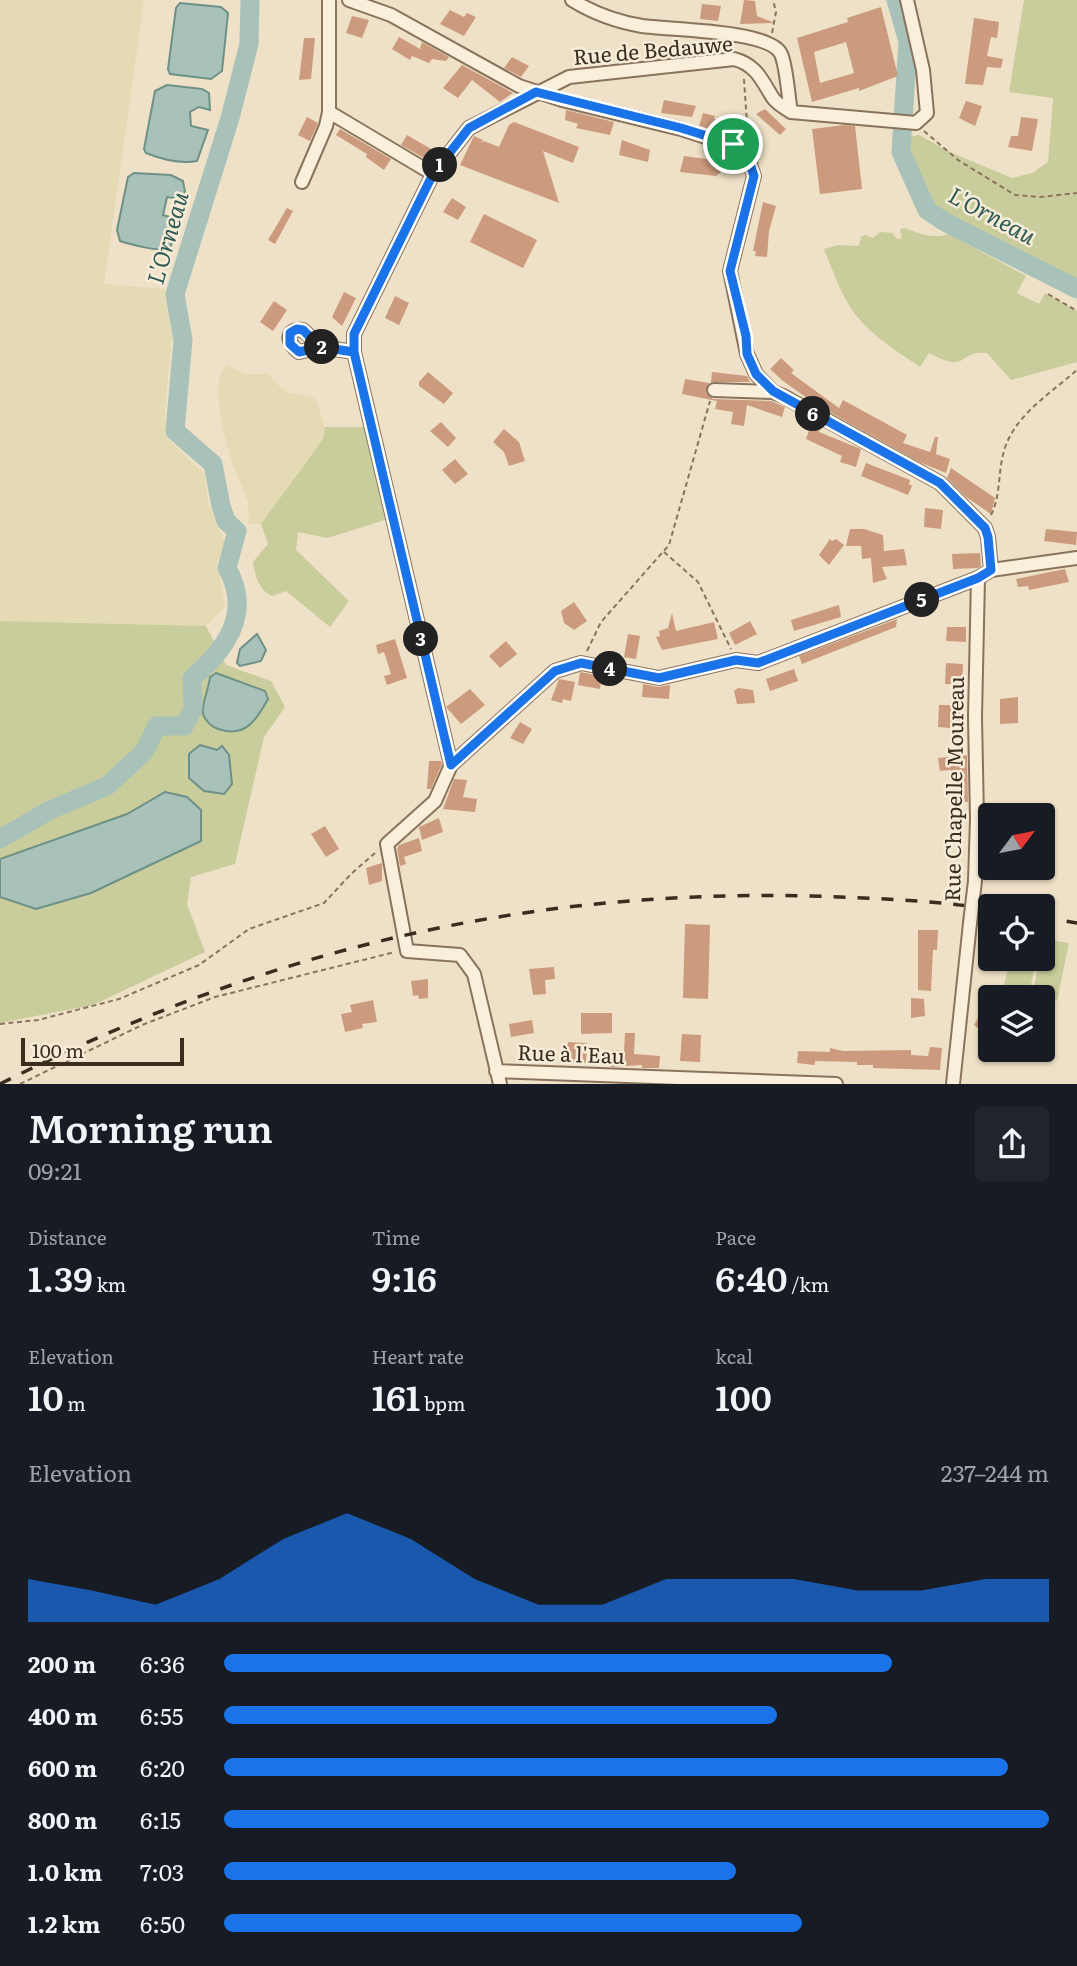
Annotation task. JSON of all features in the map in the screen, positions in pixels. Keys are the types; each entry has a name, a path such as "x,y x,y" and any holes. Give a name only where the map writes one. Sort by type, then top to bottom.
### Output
{"street":[{"path":"302,182 326,126 329,112 329,0"},
{"path":"349,0 391,15 519,86 681,128 745,150 754,176 730,271 746,336 747,354 756,374 773,391 940,483 985,528 991,570"},
{"path":"572,0 611,19 641,26 768,41 781,53 791,112 916,123 927,113 923,70 907,0"},
{"name":"Rue de Bedauwe","path":"354,352 354,334 433,174 469,128 569,77 734,59 743,61 764,80 774,100 791,112"},
{"path":"329,112 433,174"},
{"path":"320,347 354,352 451,765"},
{"path":"714,390 773,391"},
{"path":"407,951 387,844 435,801 451,765 555,671 581,663 659,678 736,660 758,663 978,578 991,570 1077,558"},
{"name":"Rue Chapelle Moureau","path":"953,1084 975,881 978,578"},
{"name":"Rue à l'Eau","path":"407,951 460,955 474,974 498,1078 836,1084"}],"path":[{"path":"768,41 775,26 776,12 772,0"},
{"path":"743,61 748,139 745,150"},
{"path":"916,123 958,160 1015,195 1040,197 1077,192"},
{"path":"1048,294 1077,311"},
{"path":"985,528 998,501 1005,446 1021,418 1077,370"},
{"path":"581,663 601,622 670,545 714,390"},
{"path":"664,551 698,582 736,660"},
{"path":"0,1024 38,1020 119,999 199,965 249,929 324,903 351,873 387,844"},
{"path":"20,1084 142,1025 215,997 301,973 407,951"}],"shaded area":[{"path":"0,0 144,0 104,284 165,289 172,336 165,409 166,437 205,474 208,503 225,543 217,564 225,606 206,626 0,621"},
{"path":"226,365 245,374 268,374 290,393 315,398 325,427 323,439 261,524 249,524 248,502 233,466 222,426 218,393 220,375"}],"green space":[{"path":"1024,0 1077,0 1077,284 942,216 923,190 906,138 919,135 950,152 1012,178 1032,173 1048,162 1053,98 1009,92"},
{"path":"900,229 927,235 949,234 1026,276 1017,293 1039,304 1045,293 1077,311 1077,362 1011,380 987,353 977,353 951,362 929,353 920,367 886,343 862,322 850,307 824,249 838,245 859,246 861,237 865,235 873,238 880,232 892,233 897,239 902,238"},
{"path":"325,427 364,427 385,520 327,538 298,532 296,550 349,601 330,627 286,591 272,596 264,590 258,582 253,562 268,544 261,524 323,439"},
{"path":"0,621 206,626 226,665 271,681 285,707 264,737 235,864 191,877 187,904 205,952 93,1005 0,1023"},
{"path":"1055,941 1069,943 1057,1001 1055,985 1034,985 1037,971 1055,971"},
{"path":"1007,971 1034,971 1031,985 1004,985"}],"water":[{"path":"180,3 221,7 228,13 222,71 211,79 170,74 168,69 176,8"},
{"path":"167,85 202,89 209,93 210,110 199,107 190,112 191,126 208,130 197,161 165,159 146,153 144,149 155,91"},
{"path":"134,173 171,175 183,181 185,192 181,199 167,197 163,215 176,219 175,235 169,250 120,241 117,230 128,177"},
{"path":"257,634 266,650 261,661 240,666 237,663 240,649"},
{"path":"216,673 265,691 268,699 249,726 227,731 213,727 204,717 203,706 210,677"},
{"path":"200,745 217,750 222,746 229,755 232,784 224,794 204,791 189,778 189,754"},
{"path":"165,792 187,797 201,810 201,841 91,893 36,909 0,897 0,859 127,814"}],"building":[{"path":"744,0 755,1 757,16 775,23 740,24"},
{"path":"702,4 721,6 718,21 700,19"},
{"path":"881,7 898,76 859,91 859,88 812,102 797,38 848,22 847,18","holes":["846,42 854,73 820,83 814,52"]},
{"path":"450,10 464,17 467,13 476,17 464,36 440,24"},
{"path":"352,16 369,20 362,38 346,33"},
{"path":"974,18 999,22 997,38 991,37 987,56 1003,59 1001,68 987,67 983,85 965,84"},
{"path":"399,37 422,50 422,42 449,57 446,61 432,59 429,63 412,56 410,60 392,49"},
{"path":"304,38 315,38 311,79 299,80"},
{"path":"512,57 529,66 521,77 504,68"},
{"path":"462,65 513,93 500,102 472,80 458,98 443,88"},
{"path":"664,100 696,106 692,117 661,113"},
{"path":"966,101 982,106 975,126 959,118"},
{"path":"765,109 786,129 780,135 756,114"},
{"path":"566,110 614,122 610,135 576,128 578,124 565,120"},
{"path":"703,113 715,116 714,119 746,126 747,140 699,126"},
{"path":"307,117 318,123 310,141 298,135"},
{"path":"1021,117 1038,119 1032,151 1008,147 1011,136 1018,136"},
{"path":"514,122 579,147 573,163 543,151 559,203 460,165 474,136 483,140 481,143 484,141 499,147 509,125"},
{"path":"855,126 862,189 820,194 812,129"},
{"path":"340,129 391,159 384,170 366,157 367,154 336,135"},
{"path":"407,135 438,153 431,162 401,145"},
{"path":"622,140 650,150 648,162 619,155"},
{"path":"684,156 736,163 734,172 721,172 716,176 680,172"},
{"path":"452,198 466,207 458,220 443,212"},
{"path":"763,202 776,206 769,231 767,257 755,256 756,251 753,251"},
{"path":"287,208 293,211 275,244 268,240"},
{"path":"484,214 537,240 523,268 470,242"},
{"path":"344,292 356,298 342,326 332,317"},
{"path":"395,296 409,303 399,325 385,318"},
{"path":"274,301 287,310 273,331 260,322"},
{"path":"781,358 794,370 791,373 839,408 843,400 907,435 903,443 930,452 935,437 938,437 936,454 950,459 946,473 919,462 817,405 770,369"},
{"path":"428,372 453,393 444,404 419,386 419,382"},
{"path":"712,372 747,376 750,382 711,382"},
{"path":"685,379 709,383 706,393 713,399 771,401 785,407 782,417 747,405 744,426 731,424 733,412 715,409 717,401 682,394"},
{"path":"441,422 456,438 448,447 430,431"},
{"path":"811,425 820,429 819,432 861,449 856,467 840,462 842,456 806,439"},
{"path":"504,429 519,442 525,461 509,466 504,452 493,442"},
{"path":"455,459 468,474 455,484 442,470"},
{"path":"866,463 910,480 909,484 912,486 908,495 861,476"},
{"path":"951,468 995,498 991,514 966,497 947,478"},
{"path":"925,508 943,510 941,529 924,527"},
{"path":"850,529 864,529 883,535 884,551 904,549 907,565 882,567 887,579 873,583 871,558 862,559 861,546 846,546"},
{"path":"1046,529 1077,532 1076,545 1044,541"},
{"path":"830,539 836,539 844,545 829,565 819,555"},
{"path":"980,553 981,566 978,568 953,569 952,554"},
{"path":"1065,569 1069,582 1029,590 1028,586 1018,587 1016,579"},
{"path":"574,602 587,621 574,630 564,623 561,611"},
{"path":"839,605 841,617 794,631 791,620"},
{"path":"672,613 676,631 714,622 718,639 662,650 656,637 660,636 659,631 668,628"},
{"path":"897,619 896,627 802,664 799,656"},
{"path":"750,621 757,634 735,645 729,633"},
{"path":"947,627 966,627 966,642 946,641"},
{"path":"628,634 640,636 636,659 624,657"},
{"path":"395,639 407,678 387,685 384,676 391,674 384,652 378,654 376,645"},
{"path":"506,641 517,654 500,668 489,656"},
{"path":"946,663 963,664 962,684 945,684"},
{"path":"794,669 798,681 770,691 766,679"},
{"path":"580,672 602,676 600,689 578,685"},
{"path":"559,679 575,682 571,701 563,699 562,703 551,700"},
{"path":"643,684 658,687 670,685 669,699 642,697"},
{"path":"738,688 753,690 755,703 737,704 734,691"},
{"path":"470,689 485,705 461,724 446,707"},
{"path":"1018,697 1018,723 1000,724 1000,699"},
{"path":"939,705 961,705 960,729 938,727"},
{"path":"520,722 532,729 523,744 510,738"},
{"path":"967,755 968,802 955,802 955,794 950,793 951,770 940,771 938,758"},
{"path":"429,761 441,761 442,764 431,789 427,789"},
{"path":"454,779 467,780 463,797 477,799 475,812 443,809"},
{"path":"439,818 443,832 422,840 419,827"},
{"path":"325,826 339,849 326,857 311,834"},
{"path":"419,838 422,851 404,857 406,864 400,866 397,849 399,845"},
{"path":"382,863 382,881 369,885 366,868"},
{"path":"685,924 710,925 708,999 683,998"},
{"path":"918,930 938,930 937,950 933,950 931,991 918,990"},
{"path":"554,967 555,979 545,980 546,994 533,995 529,969"},
{"path":"428,979 428,998 419,999 418,995 413,996 411,981"},
{"path":"911,998 924,999 925,1016 911,1018"},
{"path":"373,1000 377,1022 362,1024 363,1028 345,1032 341,1014 352,1012 350,1005"},
{"path":"581,1013 612,1013 612,1033 581,1034"},
{"path":"532,1020 534,1033 511,1037 509,1024"},
{"path":"625,1033 635,1033 634,1054 660,1056 659,1068 642,1068 642,1065 611,1067 612,1050 624,1051"},
{"path":"682,1034 701,1035 700,1062 680,1061"},
{"path":"568,1042 587,1043 586,1063 566,1062"},
{"path":"930,1047 942,1048 940,1070 873,1068 873,1065 857,1065 857,1062 815,1061 815,1065 797,1063 798,1051 830,1052 830,1048 843,1051 911,1050 911,1055 928,1056"}],"waterway":[{"name":"L'Orneau","path":"0,839 50,810 107,786 144,752 157,726 184,726 193,709 192,678 216,655 232,629 237,600 227,568 237,531 226,521 213,464 175,431 183,340 175,294 230,118 249,44 250,0"},
{"name":"L'Orneau","path":"896,0 908,41 901,152 927,210 945,222 1077,289"}],"railway":[{"path":"0,1084 98,1038 196,998 294,965 394,938 494,918 597,904 703,897 811,896 923,901 978,907"},
{"path":"1055,919 1077,923"}],"route":[{"path":"733,144 681,128 536,92 469,128 427,183 354,334 354,352 320,347 299,352 290,344 290,333 297,329 303,330 320,347 354,352 451,765 555,671 581,663 659,678 736,660 758,663 863,624 978,578 991,570 985,528 940,483 773,391 756,374 747,354 746,336 730,271 754,168 745,150 733,144"}]}
